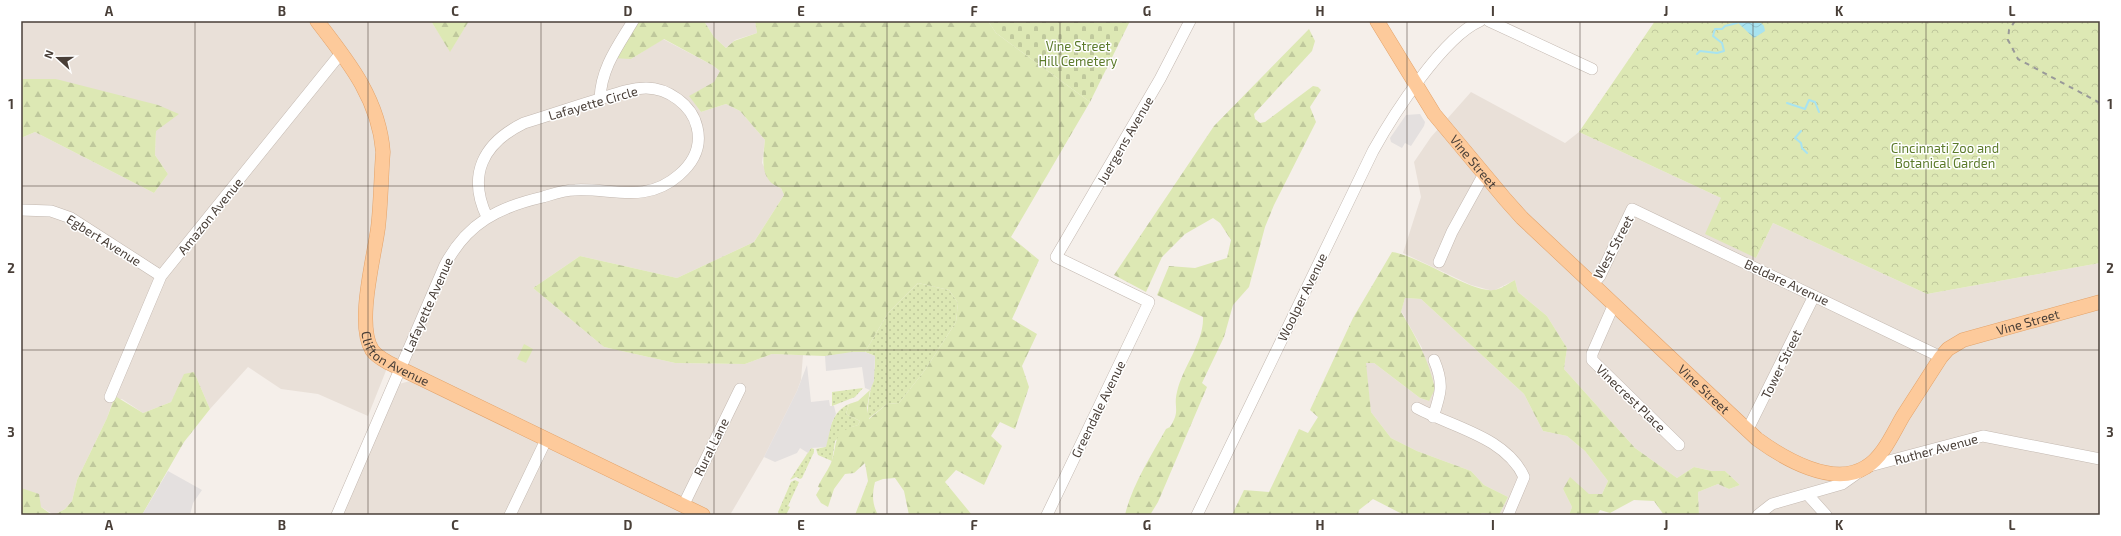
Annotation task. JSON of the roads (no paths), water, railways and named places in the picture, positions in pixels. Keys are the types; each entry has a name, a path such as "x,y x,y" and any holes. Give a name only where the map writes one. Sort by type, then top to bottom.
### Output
{"main road":[{"name":"Clifton Avenue","path":"317,21 354,69 367,92 382,139 383,152 378,228 366,298 368,335 372,349 381,359 703,515"},
{"name":"Vine Street","path":"1377,21 1445,129 1522,218 1747,431 1771,449 1792,461 1812,469 1846,473 1866,467 1880,454 1941,357 1948,349 1963,340 2100,302"}],"street":[{"path":"600,99 600,88 607,66 633,21"},
{"name":"Juergens Avenue","path":"1149,302 1056,257 1160,79 1190,21"},
{"name":"Woolper Avenue","path":"1197,515 1385,128 1416,84 1454,38 1466,27 1480,21"},
{"path":"1489,21 1592,69"},
{"name":"Amazon Avenue","path":"110,397 161,276 341,53"},
{"name":"Lafayette Circle","path":"647,88 657,90 676,98 691,113 697,125 699,142 693,160 678,176 648,191 624,193 570,190 524,201 487,218 481,203 478,182 483,161 496,141 512,129 524,123 624,91 647,88"},
{"path":"1439,262 1452,232 1484,174"},
{"name":"West Street","path":"1593,284 1600,276 1632,209"},
{"name":"Beldare Avenue","path":"1632,209 1941,357"},
{"name":"Egbert Avenue","path":"21,210 51,210 71,218 161,276"},
{"name":"Lafayette Avenue","path":"337,515 400,368 452,253 468,232 487,218"},
{"name":"Tower Street","path":"1747,431 1814,296"},
{"name":"Greendale Avenue","path":"1047,515 1149,302"},
{"name":"Vinecrest Place","path":"1614,304 1592,354 1592,360 1680,445"},
{"path":"1433,416 1441,394 1441,376 1434,360"},
{"name":"Rural Lane","path":"683,506 740,389"},
{"path":"1417,408 1491,441 1520,468 1524,477 1508,515"},
{"name":"Ruther Avenue","path":"1866,467 1984,436 2100,459"},
{"path":"510,515 546,440"},
{"path":"1758,515 1772,504 1808,495 1842,484 1866,467"},
{"path":"1808,495 1826,515"}],"water":[{"path":"1736,21 1761,23 1764,26 1765,31 1754,38"}],"waterway":[{"path":"1697,54 1700,51 1717,53 1724,51 1722,43 1713,36 1715,29 1722,29 1725,26 1737,23"},
{"path":"1787,103 1805,109 1809,100 1815,102 1819,112"},
{"path":"1801,131 1795,138 1801,143 1802,148 1807,153"}],"railway":[{"path":"2015,21 2009,30 2008,40 2018,59 2100,103"}],"park label":[{"name":"Vine Street Hill Cemetery","path":"1078,54"},
{"name":"Cincinnati Zoo and Botanical Garden","path":"1945,156"}]}
